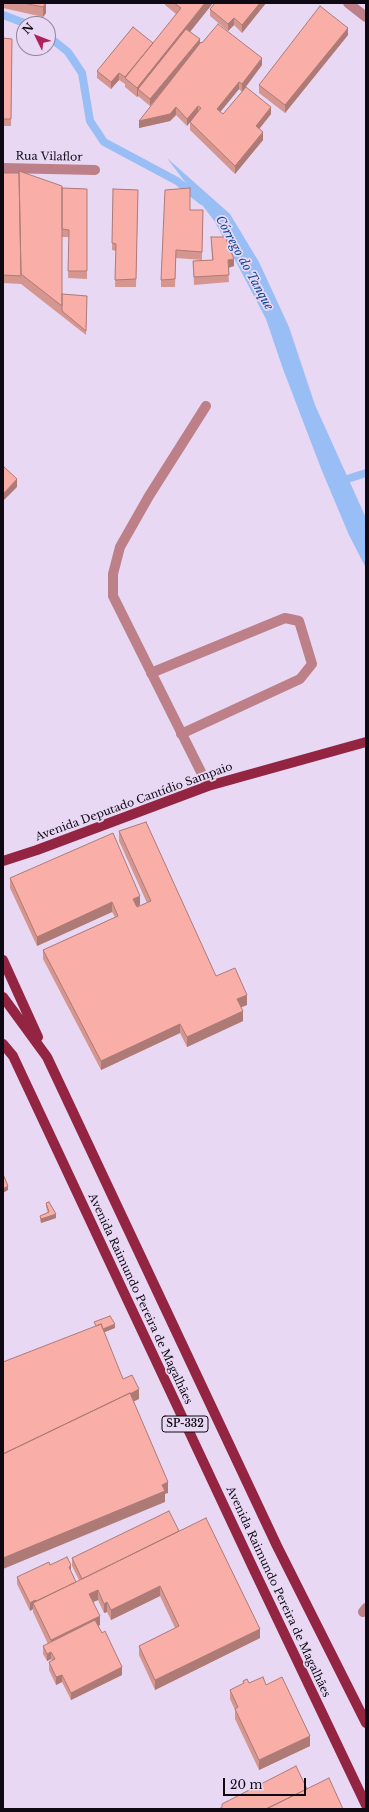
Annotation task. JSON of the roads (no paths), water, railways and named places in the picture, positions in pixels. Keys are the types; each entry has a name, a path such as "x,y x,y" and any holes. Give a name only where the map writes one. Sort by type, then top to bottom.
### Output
{"main road":[{"name":"Avenida Deputado Cantídio Sampaio","path":"3,861 44,848 208,786 366,742"},
{"path":"3,960 48,1057"},
{"name":"Avenida Raimundo Pereira de Magalhães","path":"3,997 48,1057 277,1546 366,1723"},
{"name":"Avenida Raimundo Pereira de Magalhães","path":"3,1044 13,1056 254,1570 366,1804"}],"street":[{"path":"348,3 366,17"},
{"name":"Rua Vilaflor","path":"3,168 95,170"},
{"path":"206,406 149,496 120,547 113,574 113,596 208,786"},
{"path":"151,673 285,618 299,622 312,664 300,679 181,734"}],"water":[{"path":"167,158 230,214 259,262 289,327 315,405 366,518 366,568 349,535 322,471 283,369 266,319 215,222"}],"waterway":[{"name":"Córrego do Tanque","path":"3,15 16,20"},
{"name":"Córrego do Tanque","path":"56,42 68,52 82,73 90,121 104,142 177,181 202,201"},
{"path":"338,482 366,473"}]}
